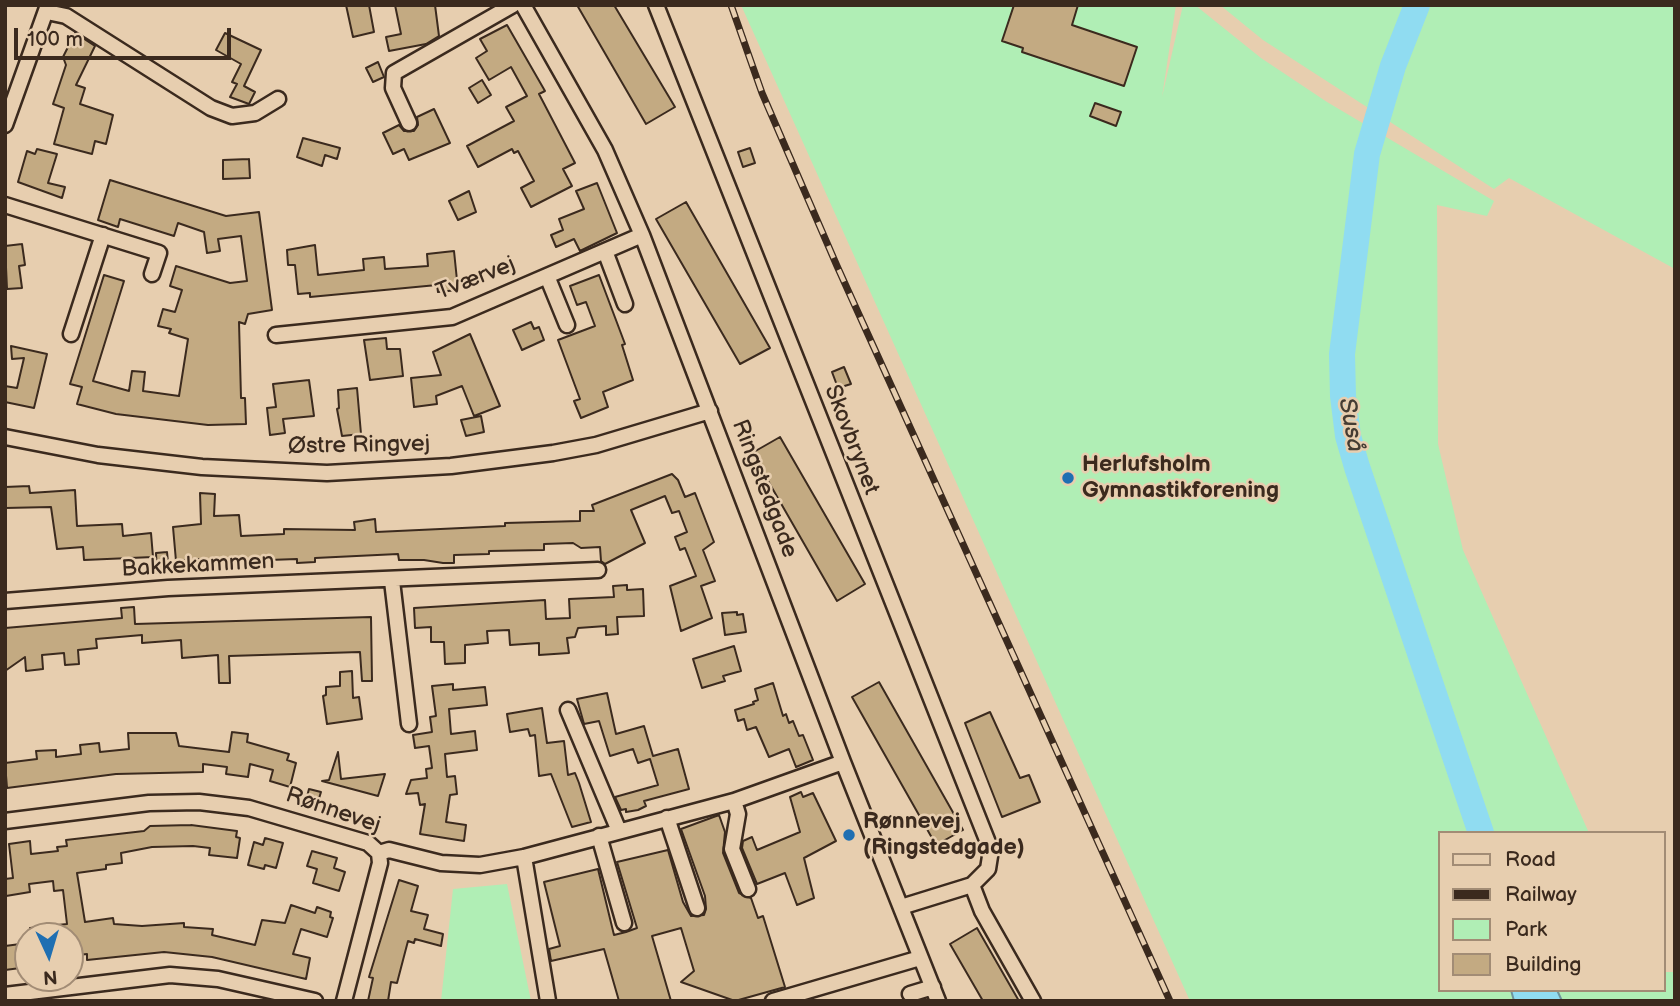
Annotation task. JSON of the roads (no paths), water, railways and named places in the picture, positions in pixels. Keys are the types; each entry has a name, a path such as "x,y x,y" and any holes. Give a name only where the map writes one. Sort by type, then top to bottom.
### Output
{"street":[{"path":"409,123 393,88 394,73 513,5"},
{"name":"Ringstedgade","path":"523,5 605,150 642,235 843,762 938,1001"},
{"name":"Skovbrynet","path":"656,5 991,850 988,869 972,885"},
{"path":"5,125 48,8 66,16 211,108 232,116 255,113 278,99"},
{"path":"5,205 159,253 152,274"},
{"path":"71,334 103,235"},
{"name":"Tværvej","path":"276,335 452,317 642,235"},
{"path":"605,251 625,304"},
{"path":"547,276 567,325"},
{"name":"Østre Ringvej","path":"5,437 98,455 202,467 327,473 452,466 553,453 596,445 710,411"},
{"name":"Bakkekammen","path":"5,601 168,588 598,570"},
{"path":"392,580 409,724"},
{"path":"568,710 620,831"},
{"name":"Rønnevej","path":"5,821 149,803 199,802 249,808 368,844 379,853 389,850 463,866 496,864 734,801 843,762"},
{"path":"734,801 738,814 732,849 748,889"},
{"path":"667,818 697,908"},
{"path":"599,836 624,923"},
{"path":"344,1001 380,863 379,853"},
{"path":"524,857 534,900 548,1001"},
{"path":"901,907 972,885 982,911 1033,1001"},
{"path":"534,900 549,942"},
{"path":"774,1001 920,958"},
{"path":"5,995 170,975 218,979 315,1001"},
{"path":"910,995 933,986"}],"water":[{"path":"1512,992 1558,992 1562,1001 1514,1001"}],"waterway":[{"name":"Suså","path":"1417,5 1393,66 1367,154 1342,354 1343,396 1348,436 1357,467 1480,831"}],"railway":[{"path":"731,5 762,93 837,266 1170,1001"}],"place":[{"name":"Herlufsholm Gymnastikforening","path":"1068,478"},
{"name":"Rønnevej (Ringstedgade)","path":"849,835"}]}
